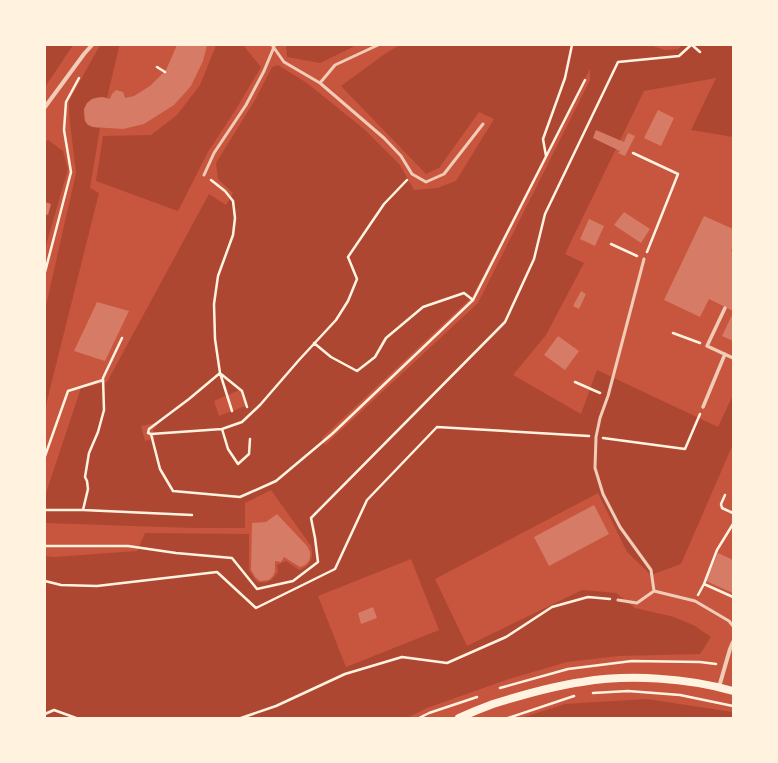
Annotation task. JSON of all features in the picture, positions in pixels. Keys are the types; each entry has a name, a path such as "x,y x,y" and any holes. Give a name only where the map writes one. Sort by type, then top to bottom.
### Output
{"main road":[{"path":"459,718 492,704 542,690 583,682 634,678 682,681 719,687 733,691"}],"street":[{"path":"45,107 92,45"},
{"path":"725,308 707,346 733,358"},
{"path":"703,407 725,354"},
{"path":"719,687 733,642"}],"lane":[{"path":"320,83 335,65 378,45"},
{"path":"273,46 284,62 320,83 384,138 401,156 412,174 426,182 444,174 484,124"},
{"path":"204,175 214,153 246,105 264,71 273,46"},
{"path":"644,259 608,396 600,418 596,437 595,468 603,494 620,527 651,570 654,591"},
{"path":"618,600 638,603 654,591"},
{"path":"654,591 695,601 729,621 733,626"}],"path":[{"path":"546,156 543,139 565,78 572,45"},
{"path":"45,546 128,546 176,553 232,558 257,589 293,581 318,562 311,518 505,322 534,259 545,214 618,62 679,56 692,45 700,52"},
{"path":"157,66 165,72"},
{"path":"45,272 71,172 64,130 66,102 82,74"},
{"path":"220,373 189,399 149,429 148,433 152,434 160,469 173,491 240,497 276,481 332,434 473,300 585,80"},
{"path":"611,244 644,259 678,174 633,153"},
{"path":"152,434 222,429 242,422 260,405 336,320 348,302 357,279 348,257 384,204 412,174"},
{"path":"204,175 225,191 233,202 235,218 233,235 218,276 214,304 215,339 220,373 232,411"},
{"path":"314,343 331,357 357,371 375,357 386,338 423,307 464,294 473,300"},
{"path":"672,333 707,346"},
{"path":"82,510 88,489 85,477 89,454 98,432 104,410 103,378 122,338"},
{"path":"220,373 242,391 247,407"},
{"path":"45,456 68,391 103,380"},
{"path":"575,382 608,396"},
{"path":"45,581 61,585 97,586 217,572 256,608 335,569 367,500 437,427 596,437 685,449 703,407"},
{"path":"222,429 228,449 238,464 249,454 250,439"},
{"path":"725,495 721,504 722,508 733,513"},
{"path":"45,510 82,510 192,515"},
{"path":"695,601 704,584 717,550 733,524"},
{"path":"704,584 733,598"},
{"path":"241,718 276,706 345,674 402,657 447,663 506,637 552,607 588,597 618,600"},
{"path":"586,694 628,692 680,695 733,706"},
{"path":"508,718 579,694"},
{"path":"45,714 54,710 76,718"}],"shaded area":[{"path":"45,45 73,45 45,87"},
{"path":"100,45 119,45 119,47 107,98 99,97 92,99 87,104 84,111 84,118 88,124 100,128 90,188 99,193 45,409 45,310 76,173 69,114 69,101"},
{"path":"215,45 243,45 261,67 208,152 178,211 96,181 103,136 151,135 177,115 200,85"},
{"path":"286,45 357,45 320,63 287,57"},
{"path":"400,45 649,45 666,50 678,49 682,45 733,45 733,137 691,130 716,78 644,91 565,254 584,263 546,335 513,375 581,414 597,370 718,427 733,395 733,444 681,564 651,575 627,552 598,493 435,579 467,646 582,590 616,593 635,608 674,617 695,626 711,637 700,654 619,656 567,662 509,679 427,708 407,718 45,718 45,556 54,557 137,551 145,533 249,534 249,570 257,582 264,583 274,578 278,572 277,565 286,561 299,570 311,561 311,546 271,490 245,503 245,528 192,528 45,523 45,496 81,388 107,382 209,194 226,205 233,193 218,179 216,163 255,100 272,67 278,65 307,83 364,129 400,165 414,190 437,188 456,181 494,119 479,112 439,168 426,174 341,86 386,53","holes":["590,69 590,80 478,303 325,445 322,438 472,297","242,389 248,405 219,416 214,401","160,422 153,430 155,438 145,441 141,426","411,559 439,630 346,667 318,596"]},
{"path":"48,140 63,151 68,169 45,249 45,142"},
{"path":"647,699 732,712 733,718 521,718 565,704"}],"building":[{"path":"177,45 207,45 203,61 191,86 174,105 144,124 123,129 93,127 88,125 85,121 84,109 87,103 92,99 102,97 110,99 116,90 123,92 125,98 134,96 150,86 166,70"},
{"path":"658,110 674,118 661,146 644,138"},
{"path":"596,130 624,142 628,133 635,136 625,156 618,153 620,151 593,138"},
{"path":"45,202 51,204 48,215 45,214"},
{"path":"624,212 650,229 641,243 614,225"},
{"path":"704,216 733,229 733,246 731,251 733,252 733,311 709,299 700,317 664,300"},
{"path":"589,219 604,226 595,246 580,239"},
{"path":"581,291 586,294 579,309 573,306"},
{"path":"97,302 129,311 105,361 74,351"},
{"path":"733,313 733,341 722,336"},
{"path":"558,336 579,351 565,370 544,355"},
{"path":"594,505 609,534 549,566 534,537"},
{"path":"277,514 307,546 310,552 309,561 300,567 284,557 281,562 275,561 275,571 269,580 260,581 255,577 251,570 252,523 266,522"},
{"path":"718,553 733,560 733,593 706,581"},
{"path":"373,607 377,618 361,624 358,613"}]}
